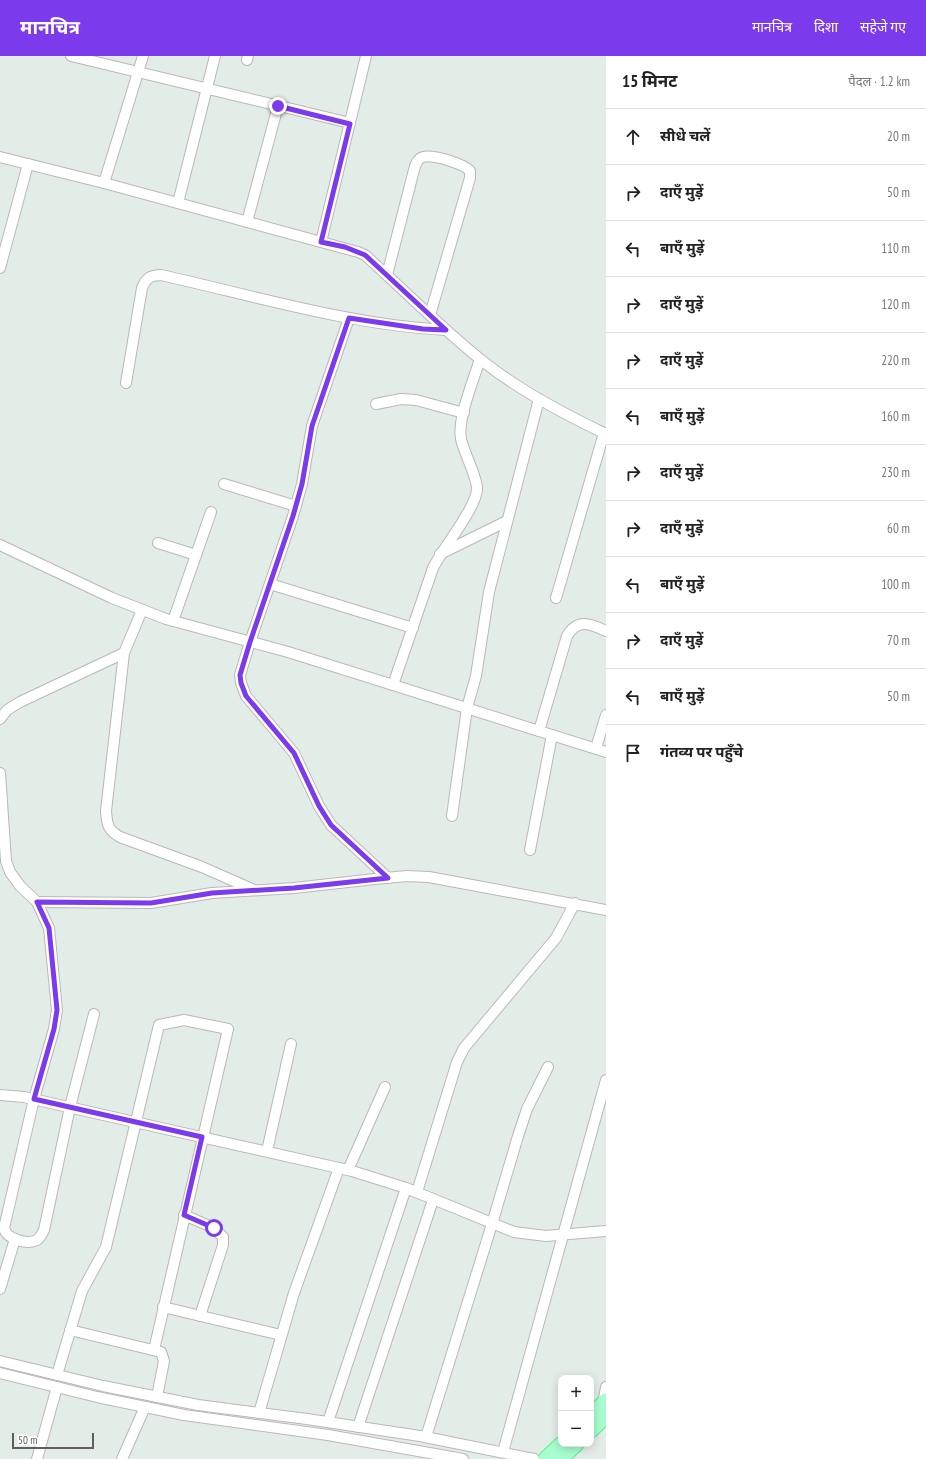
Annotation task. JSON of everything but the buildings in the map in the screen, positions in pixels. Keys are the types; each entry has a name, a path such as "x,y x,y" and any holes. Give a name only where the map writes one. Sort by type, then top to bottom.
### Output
{"main road":[{"path":"594,1414 605,1407"},
{"path":"594,1425 605,1407"},
{"path":"546,1459 559,1447"},
{"path":"560,1459 573,1447"}],"street":[{"path":"70,56 350,124"},
{"path":"104,183 143,56"},
{"path":"178,204 215,56"},
{"path":"321,242 366,56"},
{"path":"247,222 278,106"},
{"path":"0,157 104,183 365,255 446,330 480,359 539,399 572,418 605,433 556,598"},
{"path":"387,275 415,166 418,160 423,157 432,157 461,164 467,168 470,171 470,178 430,315"},
{"path":"0,268 28,164"},
{"path":"126,383 142,288 145,280 152,275 162,275 349,318 423,329 446,330"},
{"path":"349,318 312,426 302,484 296,506 240,675 241,683 246,696 294,753 319,806 331,825 388,878"},
{"path":"393,685 433,568 440,554 474,501 477,488 464,454 461,436 461,423 480,359"},
{"path":"376,404 401,399 416,400 464,413"},
{"path":"452,816 467,708 476,676 489,592 539,399"},
{"path":"224,484 296,506"},
{"path":"173,621 211,512"},
{"path":"440,554 507,521"},
{"path":"158,543 196,555"},
{"path":"0,545 112,598 173,621 250,642 393,685 606,752"},
{"path":"270,584 412,628"},
{"path":"142,610 124,653 106,811 107,826 111,832 120,837 202,867 253,889"},
{"path":"539,731 567,636 572,628 580,624 594,626 606,631"},
{"path":"0,719 7,710 20,702 124,653"},
{"path":"596,748 606,715"},
{"path":"530,850 552,735"},
{"path":"0,773 6,861 10,872 20,886 37,902 49,928 57,1010 54,1029 34,1099 4,1228 8,1236 15,1239 30,1242 37,1239 44,1230 70,1107 94,1014"},
{"path":"37,902 151,903 212,893 253,889 294,888 388,878 429,877 606,910"},
{"path":"417,1192 457,1062 464,1048 556,938 575,903"},
{"path":"57,1375 82,1291 106,1247 159,1025 184,1020 228,1029 154,1350"},
{"path":"267,1151 291,1044"},
{"path":"426,1437 518,1136 527,1110 548,1067"},
{"path":"503,1452 606,1080"},
{"path":"259,1413 281,1335 344,1169 385,1087"},
{"path":"0,1095 34,1099 344,1169 406,1188 492,1224 529,1236 563,1235 606,1231"},
{"path":"328,1422 406,1188"},
{"path":"358,1427 434,1200"},
{"path":"184,1215 214,1228 223,1237 223,1246 200,1316"},
{"path":"0,1289 15,1239"},
{"path":"164,1307 281,1335"},
{"path":"70,1330 161,1352 164,1361 157,1397"},
{"path":"0,1361 57,1375 198,1405 328,1422 426,1437 534,1459"},
{"path":"0,1373 184,1415 328,1435 463,1459"},
{"path":"37,1459 57,1387"},
{"path":"605,1407 606,1387"},
{"path":"122,1459 145,1407"}],"route":[{"path":"214,1228 184,1215 202,1137 34,1099 54,1029 57,1010 49,928 44,914 37,902 77,901 151,903 212,893 294,888 388,878 331,825 319,806 294,753 274,727 246,696 241,683 240,675 293,516 302,484 312,426 349,318 423,329 446,330 365,255 345,247 321,242 350,124 278,106"}]}
